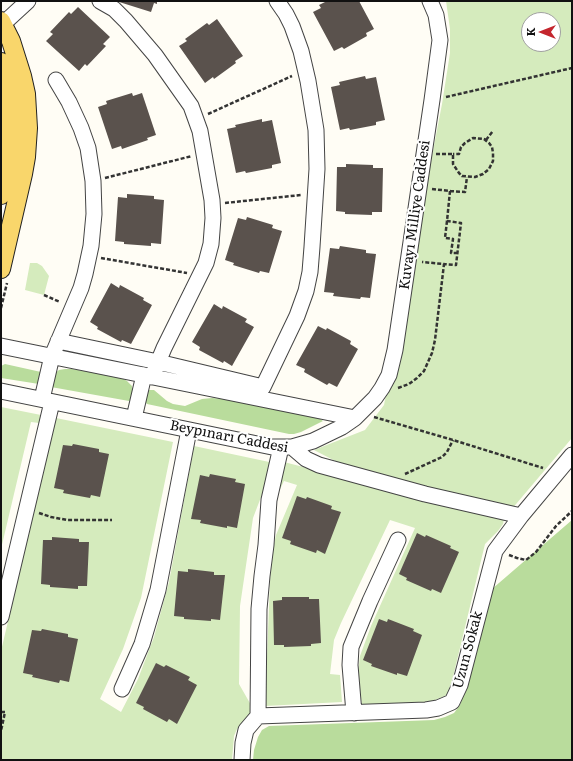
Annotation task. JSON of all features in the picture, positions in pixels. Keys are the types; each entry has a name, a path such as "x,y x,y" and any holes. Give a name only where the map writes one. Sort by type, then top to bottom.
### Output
{"main road":[{"path":"1,269 24,168 28,128 26,94 22,76 17,57 2,23"},
{"path":"1,62 8,89 11,119 10,152 1,195"}],"street":[{"path":"2,23 28,1"},
{"path":"100,1 114,9 126,21 155,55 191,106 204,153 212,204 213,218 211,244 201,275 158,362 148,376 134,418"},
{"path":"58,341 158,362 263,387 297,316 306,291 310,272 317,169 316,130 311,96 305,70 292,26 277,1"},
{"name":"Kuvayı Milliye Caddesi","path":"287,447 323,436 342,427 357,416 382,388 392,364 409,261 440,40 436,15 430,1"},
{"path":"1,617 28,506 47,400 52,356 81,288 89,256 94,214 93,181 88,148 69,102 56,80"},
{"path":"1,346 357,416"},
{"name":"Beypınarı Caddesi","path":"1,391 262,445 287,447 319,465 521,516"},
{"path":"122,689 142,644 158,590 189,430"},
{"path":"242,760 243,742 246,730 258,716 259,623 269,500 287,447"},
{"name":"Uzun Sokak","path":"258,716 426,710 438,708 452,702 460,685 490,568 497,547 572,455"},
{"path":"354,713 350,665 351,647 398,540"}],"path":[{"path":"432,100 572,68"},
{"path":"196,120 305,70"},
{"path":"486,140 493,131"},
{"path":"424,154 453,154 458,154 461,147 469,139 479,138 486,140 492,147 494,153 493,161 489,169 483,174 475,177 462,176 455,169 452,159 453,154"},
{"path":"93,181 204,153"},
{"path":"419,187 465,192 467,176"},
{"path":"450,191 445,238 453,239 451,253 457,253"},
{"path":"212,204 316,194"},
{"path":"409,261 456,265 461,223 447,221"},
{"path":"89,256 201,275"},
{"path":"377,395 409,384 424,371 429,362 435,340 444,264"},
{"path":"44,295 72,308"},
{"path":"357,416 453,440 550,470"},
{"path":"390,484 403,475 442,457 447,452 453,440"},
{"path":"28,506 39,513 59,519 112,520"},
{"path":"497,547 508,554 526,560 536,552 556,526 572,511"},
{"path":"1,712 5,712 1,731"}],"green space":[{"path":"446,1 572,1 572,438 511,510 341,464 314,450 365,430 384,405 442,104 450,53 450,29"},
{"path":"30,263 37,263 42,266 49,276 44,295 25,290"},
{"path":"5,364 41,372 39,384 1,378 1,366"},
{"path":"65,369 121,377 132,386 132,398 129,401 51,387 55,373 59,370"},
{"path":"148,390 154,390 173,404 185,406 202,399 223,399 319,418 323,421 301,432 289,434 147,404 145,402 145,392"},
{"path":"1,407 41,415 39,423 31,422 1,549"},
{"path":"56,418 173,442 141,598 123,649 100,699 121,712 138,679 154,637 169,582 194,446 274,463 253,518 240,606 239,684 251,705 250,715 237,729 234,736 232,760 1,760 1,651"},
{"path":"284,462 504,519 503,524 498,531 485,544 453,677 447,695 428,703 362,706 358,674 360,656 371,626 415,528 390,520 334,640 330,674 340,675 342,702 265,706 271,557 276,535 297,485 284,481 274,502"},
{"path":"572,520 572,760 253,760 258,737 262,730 269,726 434,720 454,713 460,705 464,694 492,589"}],"building":[{"path":"116,1 157,1 157,4 154,3 151,12"},
{"path":"327,1 359,1 374,29 366,33 367,36 344,49 342,47 334,51 313,12 321,8 319,5"},
{"path":"78,7 110,37 103,44 106,46 87,66 85,64 79,71 46,41 53,34 50,32 69,12 71,14"},
{"path":"217,19 243,56 214,79 213,77 205,83 179,46 187,41 185,39 207,23 209,25"},
{"path":"365,76 366,79 376,77 385,120 376,122 376,125 350,130 349,128 340,130 331,87 340,85 339,82"},
{"path":"132,93 133,96 142,93 156,135 147,138 148,140 122,149 121,146 112,149 98,107 107,104 106,101"},
{"path":"262,119 262,122 272,120 281,163 272,165 272,168 246,173 245,171 236,173 227,129 236,127 235,125"},
{"path":"346,164 373,165 373,168 383,168 382,212 372,212 372,215 345,214 345,212 336,211 337,167 346,167"},
{"path":"127,194 154,196 154,199 164,200 161,244 151,243 151,246 124,244 124,242 115,241 118,197 127,198"},
{"path":"247,217 273,225 272,228 282,231 269,273 260,271 259,273 233,265 234,263 225,260 238,218 246,220"},
{"path":"340,246 366,250 366,253 376,254 370,298 361,297 360,299 333,296 334,293 324,292 330,248 339,249"},
{"path":"111,283 119,288 120,285 144,298 143,300 152,305 131,344 122,340 121,342 97,329 98,327 90,322"},
{"path":"214,304 222,309 223,306 247,319 245,322 254,327 232,366 224,361 223,363 199,350 200,347 192,342"},
{"path":"318,326 326,330 327,328 351,341 350,344 358,349 337,387 329,383 327,385 304,372 305,369 296,365"},
{"path":"73,444 99,449 99,452 109,454 100,497 91,495 90,498 63,493 64,490 54,488 63,445 72,446"},
{"path":"210,474 236,479 235,482 245,484 237,528 227,526 227,528 200,523 201,520 191,519 200,475 209,477"},
{"path":"297,496 306,499 307,497 332,506 331,509 341,512 325,554 317,550 316,553 290,544 291,541 282,538"},
{"path":"417,533 425,537 426,535 451,546 450,548 459,552 441,593 432,589 431,591 406,580 407,578 399,574"},
{"path":"52,537 79,539 79,542 89,542 87,586 78,586 78,589 50,587 50,585 41,584 43,540 52,540"},
{"path":"188,569 214,572 214,575 225,575 220,620 211,619 211,621 184,619 184,617 174,616 178,571 188,572"},
{"path":"282,597 309,597 309,599 319,599 321,643 311,644 311,646 284,647 284,645 274,645 273,601 282,600"},
{"path":"379,619 387,622 388,619 414,629 413,631 422,635 407,676 397,673 397,675 371,666 372,664 363,660"},
{"path":"42,629 68,634 68,637 78,639 69,682 60,680 59,683 32,677 33,675 23,673 32,630 41,631"},
{"path":"156,663 164,667 166,665 190,677 188,680 197,685 177,724 169,719 167,722 143,709 144,707 136,703"}]}
